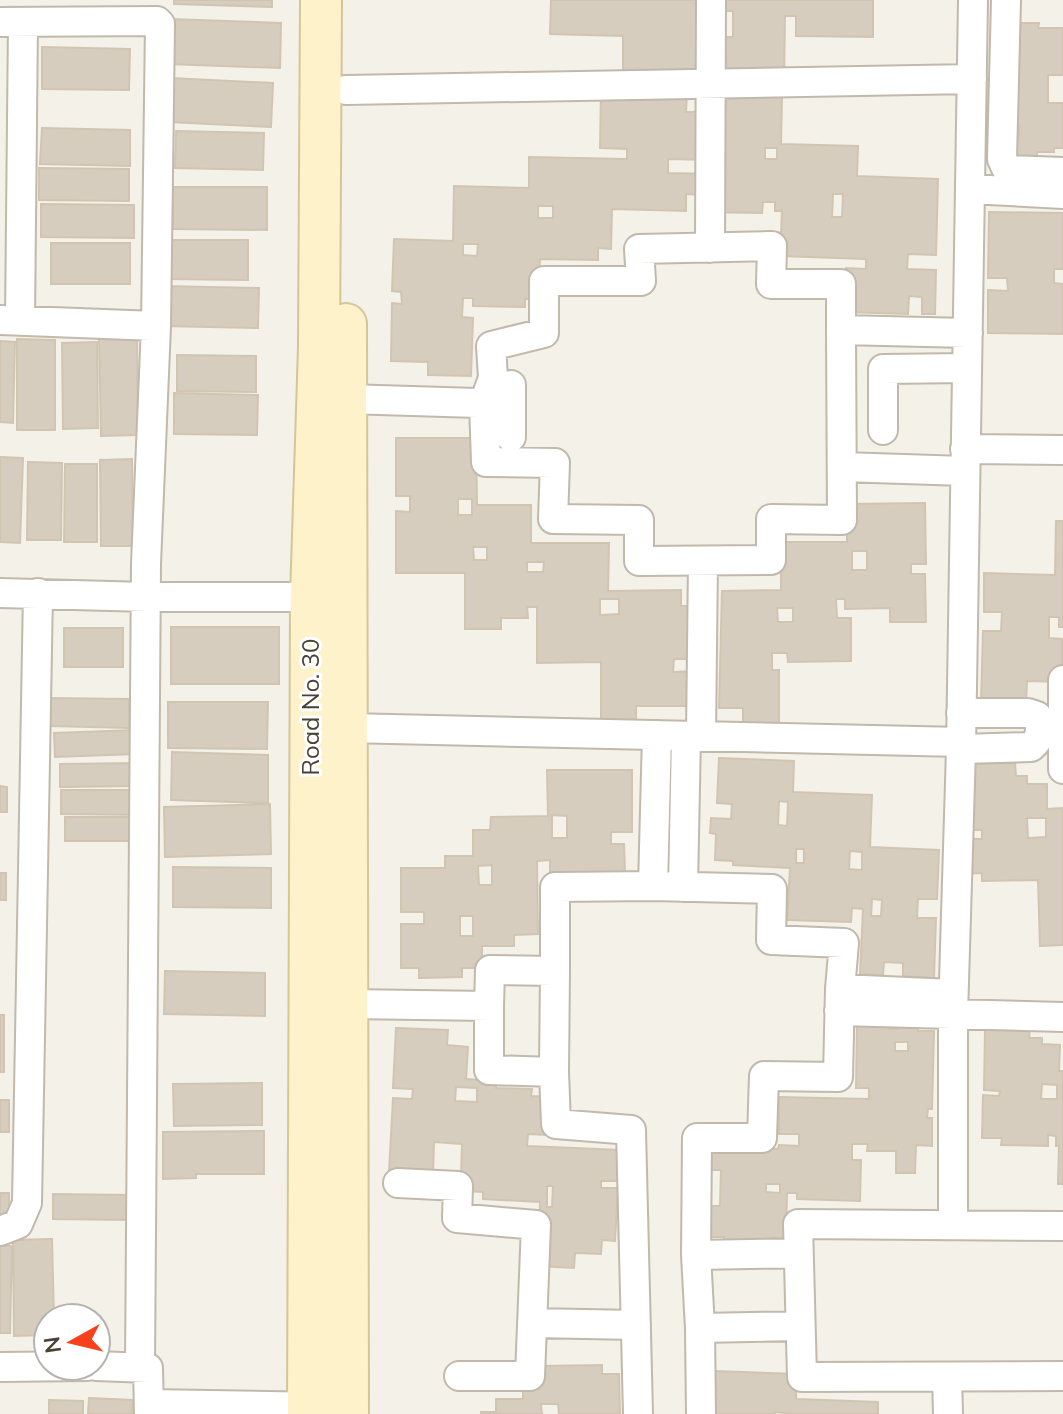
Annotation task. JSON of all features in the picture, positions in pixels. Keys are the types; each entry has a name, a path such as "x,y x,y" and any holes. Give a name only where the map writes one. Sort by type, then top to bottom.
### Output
{"street":[{"name":"Road No. 30","path":"321,0 319,347 329,597 334,1021 348,1411"},
{"name":"Road No. 30","path":"308,1410 334,1021 347,728 329,597 346,399 347,0"},
{"path":"710,248 711,0"},
{"path":"953,1224 953,1005 961,745 973,0"},
{"path":"1006,0 1002,159 1006,168 1011,170 1063,172"},
{"path":"140,1366 147,597 156,326 159,11 11,22 10,320 156,326"},
{"path":"346,90 972,79"},
{"path":"970,189 1063,194"},
{"path":"511,356 498,404 486,462 555,463 553,519 639,520 639,561 771,560 771,519 842,520 841,284 771,284 772,246 639,249 641,281 544,281 544,333 491,346 498,404 511,437"},
{"path":"841,330 968,333"},
{"path":"883,430 883,369 967,368"},
{"path":"346,399 498,404"},
{"path":"842,467 965,460 1063,450"},
{"path":"683,887 703,561"},
{"path":"0,593 329,597"},
{"path":"0,1231 18,1224 27,1203 38,593"},
{"path":"347,728 1031,747 1051,730 1063,680"},
{"path":"961,713 1028,713 1037,716 1051,730 1063,769"},
{"path":"653,886 657,735"},
{"path":"638,1414 631,1130 556,1124 555,887 772,889 771,940 844,943 838,1077 764,1076 762,1138 697,1138 696,1255 701,1414"},
{"path":"554,1072 489,1070 489,1006 490,970 555,971"},
{"path":"840,1000 953,1005 1063,1017"},
{"path":"334,1021 489,1006"},
{"path":"398,1183 458,1186 457,1218 536,1225 530,1376 459,1376"},
{"path":"1063,1226 798,1224 802,1377 1063,1376"},
{"path":"696,1255 798,1253"},
{"path":"533,1323 636,1325"},
{"path":"700,1328 799,1326"},
{"path":"112,1366 148,1368 149,1409 272,1407 348,1411"},
{"path":"0,1367 32,1367"},
{"path":"947,1377 948,1414"}],"building":[{"path":"174,0 272,0 272,7 174,4"},
{"path":"551,0 873,0 873,37 796,36 796,16 785,16 784,78 623,75 623,36 550,34","holes":["719,11 733,11 733,37 719,37"]},
{"path":"170,19 281,23 280,68 168,64"},
{"path":"1012,23 1039,23 1038,28 1063,28 1063,75 1048,75 1048,103 1063,103 1063,148 1054,148 1054,152 1037,152 1037,159 1012,159 1012,136 1019,136 1019,126 1012,126"},
{"path":"42,47 130,49 129,90 42,89"},
{"path":"171,78 273,83 271,127 169,122"},
{"path":"601,91 687,93 686,112 701,112 702,94 782,96 781,144 858,146 857,176 938,179 936,255 908,254 907,269 936,270 935,314 922,314 922,297 909,296 908,314 845,312 846,268 866,269 866,259 780,256 782,211 775,211 775,202 763,202 762,213 701,212 702,195 686,194 686,211 612,209 611,249 598,248 598,260 540,259 538,299 525,299 525,307 473,306 473,298 463,298 462,317 473,318 471,376 428,375 428,362 391,361 392,303 402,304 401,292 392,291 394,239 453,241 454,186 529,188 529,157 627,159 627,149 600,148","holes":["765,148 777,148 777,159 765,159","668,159 714,160 714,174 668,173","833,194 843,194 842,217 832,217","538,206 553,206 553,218 538,218","463,244 478,244 477,256 463,255"]},
{"path":"42,128 130,130 130,166 40,164"},
{"path":"176,131 264,133 263,170 175,168"},
{"path":"39,168 129,169 129,201 39,200"},
{"path":"173,187 267,187 267,230 173,229"},
{"path":"41,204 134,205 134,238 41,237"},
{"path":"989,212 1063,213 1063,269 1054,269 1054,283 1063,284 1063,334 988,333 988,290 1008,291 1007,278 988,278"},
{"path":"163,240 248,240 248,280 163,279"},
{"path":"51,243 130,243 130,284 51,284"},
{"path":"164,286 259,288 258,328 163,326"},
{"path":"99,338 137,338 138,435 101,436"},
{"path":"17,339 55,340 55,430 17,430"},
{"path":"0,341 15,342 13,423 0,422"},
{"path":"97,342 98,428 63,429 62,343"},
{"path":"177,355 256,356 256,392 177,391"},
{"path":"174,393 258,395 257,435 174,434"},
{"path":"396,438 476,438 477,505 531,505 531,543 609,543 608,591 681,590 681,606 699,606 699,706 636,706 636,724 601,725 601,662 537,663 537,607 527,607 528,618 501,618 501,629 465,629 465,573 396,573 396,511 410,512 410,496 396,496","holes":["458,499 472,499 472,515 458,515","473,547 487,547 487,560 474,560","527,562 544,562 543,572 527,572","600,599 619,599 619,614 600,615","674,659 696,659 696,671 673,672"]},
{"path":"0,457 23,458 20,543 0,542"},
{"path":"132,459 133,546 101,546 100,460"},
{"path":"28,462 62,463 61,540 27,540"},
{"path":"65,464 97,464 97,542 64,542"},
{"path":"925,503 926,564 911,564 911,574 925,574 926,622 890,622 890,608 845,609 845,599 836,599 837,618 851,618 851,661 788,662 787,653 772,653 772,670 779,670 779,724 743,724 743,708 719,708 722,591 781,590 781,542 847,542 847,504","holes":["852,551 867,551 867,570 852,570","777,608 793,608 793,622 778,622"]},
{"path":"1056,521 1063,521 1063,627 1059,627 1059,617 1049,617 1049,638 1062,639 1062,682 1027,681 1026,704 981,702 983,631 1001,631 1002,612 984,612 984,573 1055,575"},
{"path":"171,627 279,627 279,684 171,684"},
{"path":"64,628 123,628 123,667 64,667"},
{"path":"50,698 129,699 129,728 50,726"},
{"path":"168,702 268,702 267,749 168,748"},
{"path":"135,730 136,754 55,757 54,733"},
{"path":"172,752 268,755 268,803 171,800"},
{"path":"719,758 794,761 793,792 872,795 870,847 939,850 937,899 918,899 917,918 936,918 934,978 903,976 903,963 884,962 883,975 860,974 863,909 852,908 851,922 787,920 790,868 733,865 733,861 715,860 716,834 710,833 711,818 731,819 732,804 717,803","holes":["779,801 788,802 787,826 778,825","796,849 804,849 804,863 796,863","850,851 862,852 862,870 849,869","872,899 882,900 881,916 871,916"]},
{"path":"136,763 136,786 60,787 60,764"},
{"path":"1015,763 1016,776 1027,776 1027,784 1047,784 1047,809 1063,808 1063,945 1040,946 1038,880 982,881 982,873 964,874 963,839 982,839 982,830 966,830 964,764","holes":["1027,818 1046,818 1046,837 1028,838"]},
{"path":"547,770 632,770 632,832 611,832 611,844 624,844 625,873 566,880 566,873 550,873 550,860 537,861 538,934 514,935 514,946 482,946 482,968 462,968 462,977 419,978 419,968 401,968 401,924 424,924 424,912 401,912 401,868 445,868 445,856 473,856 473,830 490,830 491,817 548,816","holes":["552,815 567,816 567,838 552,838","492,865 492,885 479,885 478,866","460,916 473,916 473,936 460,936"]},
{"path":"0,786 7,787 7,812 0,812"},
{"path":"61,790 143,790 143,815 61,814"},
{"path":"270,804 271,854 165,857 164,807"},
{"path":"65,817 138,817 138,841 65,841"},
{"path":"173,867 271,868 271,908 173,907"},
{"path":"0,873 6,873 6,900 0,900"},
{"path":"165,971 265,973 265,1016 164,1014"},
{"path":"0,1015 4,1015 4,1072 0,1072"},
{"path":"898,1023 918,1023 918,1031 934,1031 932,1109 928,1109 927,1118 932,1118 932,1146 916,1145 915,1173 896,1173 896,1151 867,1151 868,1144 852,1144 852,1160 861,1160 860,1201 797,1199 797,1193 787,1193 786,1238 771,1238 771,1248 723,1247 724,1237 706,1237 707,1206 720,1206 721,1170 707,1170 707,1148 778,1149 779,1145 799,1146 799,1134 779,1134 779,1097 869,1099 869,1088 856,1088 857,1025 889,1025 889,1029 898,1029","holes":["895,1042 908,1042 908,1051 895,1051","766,1184 780,1184 780,1193 766,1192"]},
{"path":"396,1028 448,1030 447,1045 468,1047 466,1079 497,1081 496,1088 532,1089 531,1096 549,1097 547,1135 528,1134 527,1146 620,1150 618,1181 601,1181 601,1188 618,1188 615,1241 602,1240 601,1254 575,1253 574,1268 538,1266 540,1202 483,1199 483,1192 467,1191 461,1176 462,1144 434,1142 433,1174 389,1172 393,1098 412,1099 413,1089 393,1088","holes":["456,1087 477,1088 477,1102 455,1101","547,1186 553,1186 552,1207 547,1207"]},
{"path":"985,1030 1030,1030 1029,1038 1042,1038 1042,1044 1060,1045 1059,1071 1063,1071 1063,1184 1058,1184 1059,1146 1056,1146 1056,1136 1048,1135 1048,1146 1001,1145 1002,1138 982,1138 983,1095 999,1096 1000,1091 984,1090","holes":["1042,1084 1057,1085 1057,1099 1041,1099"]},
{"path":"262,1083 262,1125 174,1126 173,1084"},
{"path":"0,1100 9,1100 9,1132 0,1132"},
{"path":"264,1131 264,1174 196,1174 196,1178 163,1179 163,1132"},
{"path":"0,1193 9,1193 9,1215 0,1215"},
{"path":"53,1194 131,1195 132,1220 53,1219"},
{"path":"52,1239 54,1302 32,1302 32,1335 14,1336 13,1240"},
{"path":"0,1246 12,1246 10,1333 0,1333"},
{"path":"602,1365 602,1374 619,1374 620,1414 559,1414 558,1404 541,1404 542,1414 481,1414 496,1412 496,1399 523,1399 523,1382 538,1366"},
{"path":"714,1371 796,1374 796,1399 878,1402 878,1414 713,1414"},
{"path":"89,1398 133,1400 132,1414 88,1414"},
{"path":"49,1400 83,1401 83,1414 49,1414"}]}
